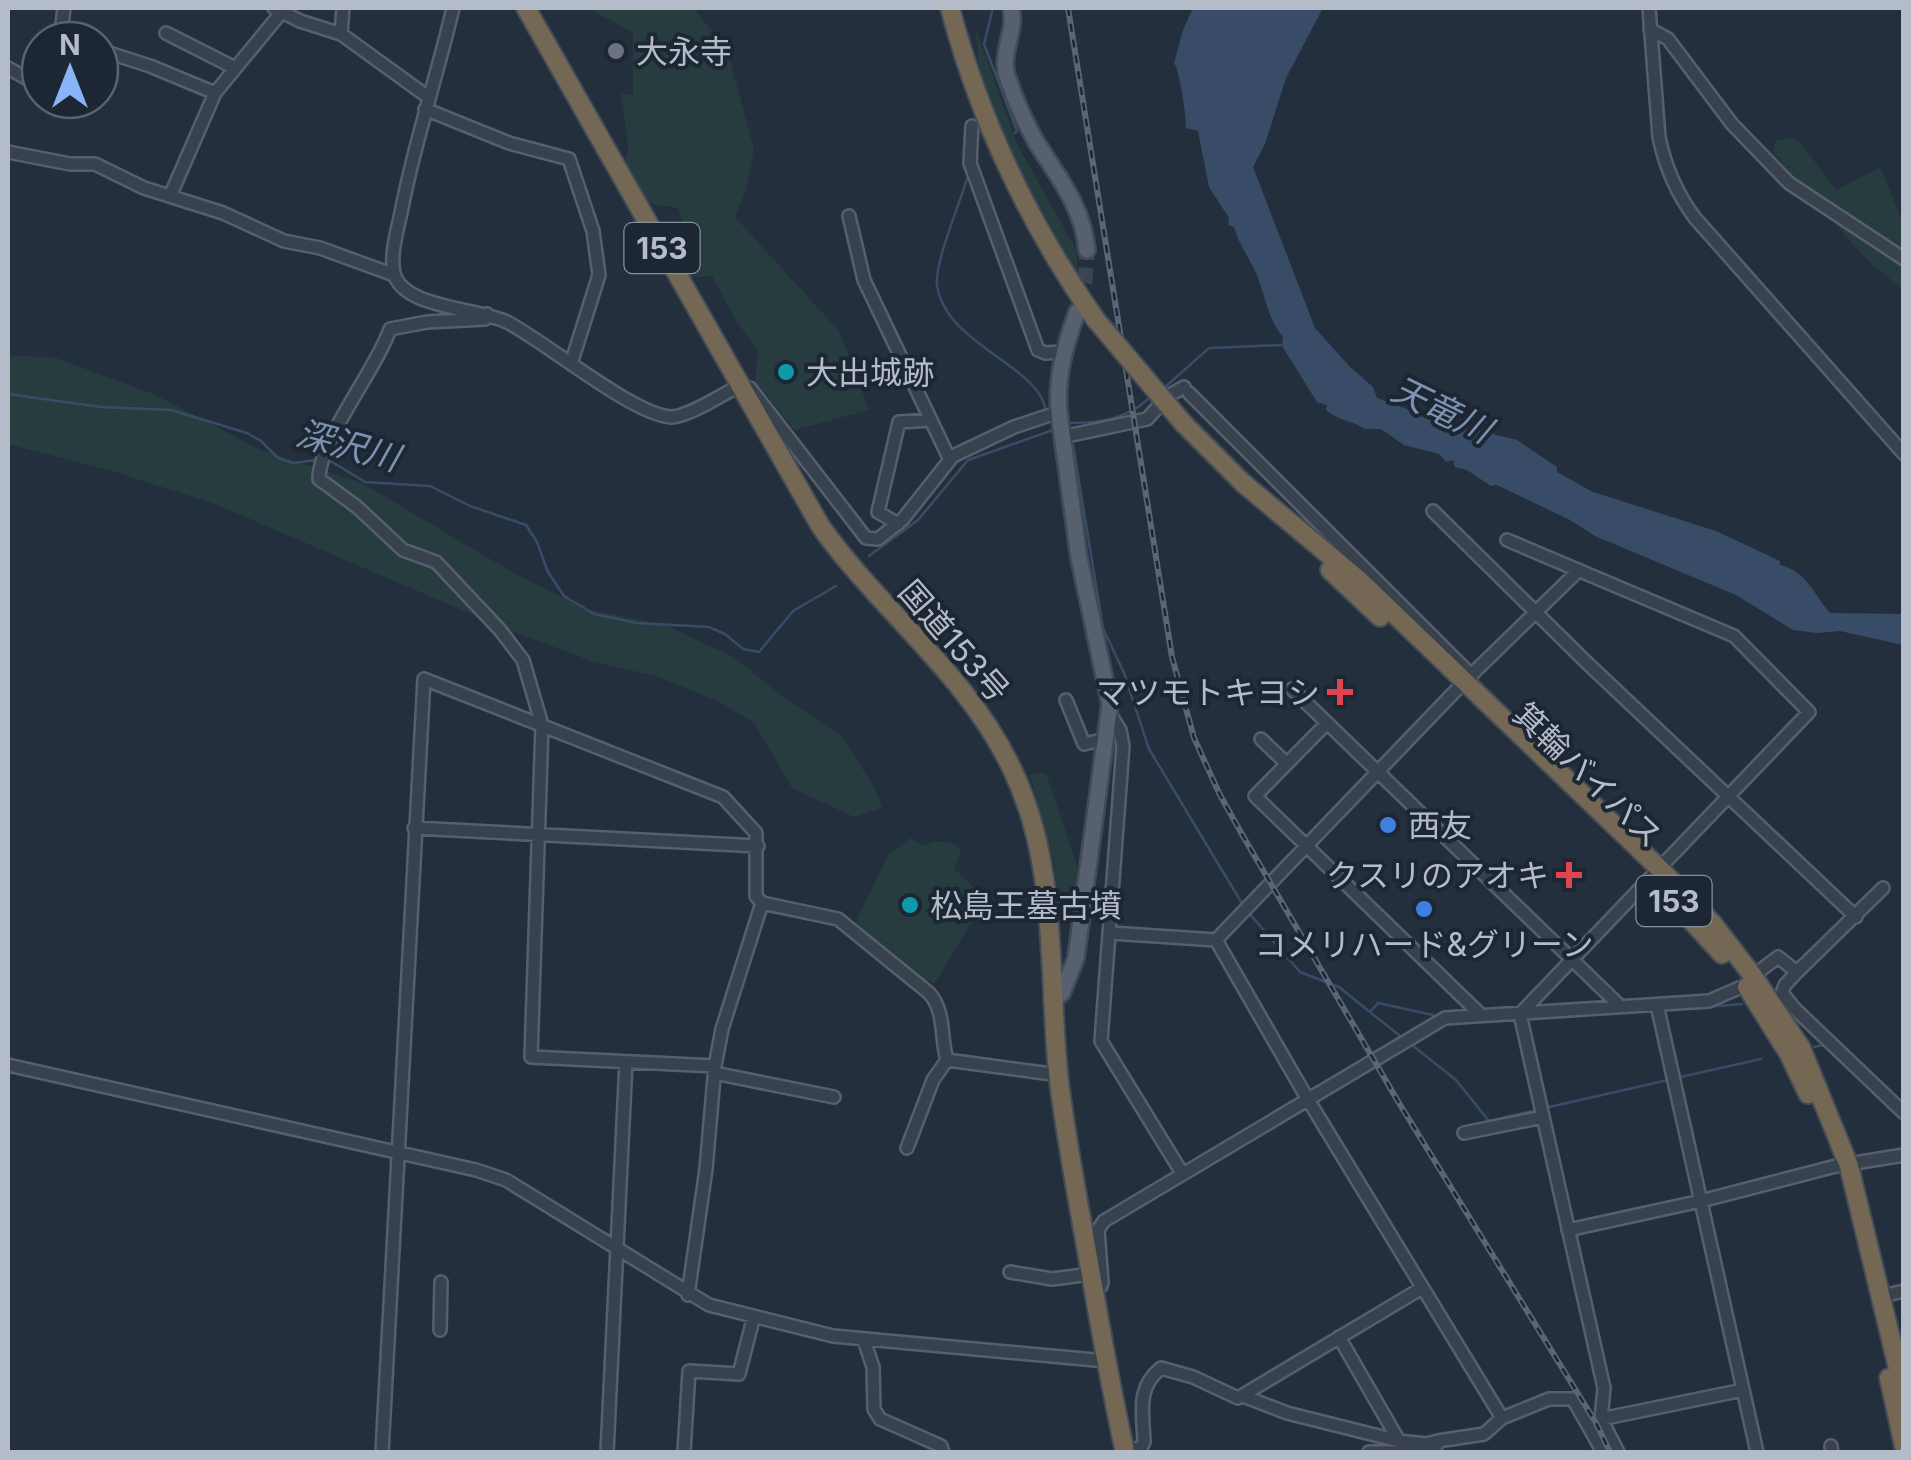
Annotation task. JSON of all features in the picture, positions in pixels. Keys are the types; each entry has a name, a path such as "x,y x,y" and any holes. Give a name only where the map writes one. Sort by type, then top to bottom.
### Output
{"highway":[{"name":"国道153号","path":"526,8 821,527 872,592 981,714 1011,766 1032,816 1045,871 1058,1075 1106,1362 1125,1451"},
{"name":"箕輪バイパス","path":"950,8 972,82 1016,188 1050,252 1096,320 1184,424 1244,483 1246,490 1464,682 1655,873 1749,981 1843,1166 1882,1296 1904,1392"},
{"name":"箕輪バイパス","path":"962,8 972,82"},
{"name":"箕輪バイパス","path":"1843,1166 1904,1446"}],"main road":[{"path":"1011,8 1013,24 1005,55 1007,75 1035,139 1074,202 1087,250"},
{"path":"1052,1001 1062,992 1076,958 1110,714 1108,685 1088,601 1057,393 1063,352 1077,312"}],"street":[{"path":"341,34 342,8"},
{"path":"394,275 394,245 453,8"},
{"path":"1649,8 1661,148 1691,213 1904,454"},
{"path":"171,194 215,93 280,9 341,34 427,103 504,141 569,159 593,231 599,275 571,364"},
{"path":"1650,29 1668,39 1732,124 1790,183 1904,259"},
{"path":"166,33 235,68"},
{"path":"120,56 215,93"},
{"path":"972,126 970,162 1038,350 1063,352"},
{"path":"8,152 70,164 95,164 144,188 223,213 284,241 320,248 394,275 410,295 487,314 543,343 615,392 668,417 680,416 740,386 750,388 866,538 878,538 901,521 950,460 970,446 1060,424 1146,419 1168,396 1186,390 1464,682"},
{"path":"849,216 864,280 950,460"},
{"path":"487,314 486,320 390,328 382,351 356,393 323,461 319,479 357,506 403,550 436,562 523,660 542,725 531,1057 714,1069 834,1097"},
{"path":"901,521 878,512 898,422 930,420"},
{"path":"1433,511 1856,917"},
{"path":"1507,540 1734,636 1809,712 1570,960 1521,1017"},
{"path":"1110,933 1216,940 1464,682 1579,570"},
{"path":"382,1452 424,679 723,797 756,834 756,896 762,903 838,919 929,993 940,1012 947,1060 933,1080 906,1148"},
{"path":"1292,689 1620,1006"},
{"path":"1066,700 1084,744 1106,739"},
{"path":"1110,714 1120,730 1123,746 1101,1041 1182,1173"},
{"path":"1327,724 1255,796 1481,1015"},
{"path":"1261,739 1286,763"},
{"path":"414,828 758,846"},
{"path":"1883,888 1784,985 1782,992 1904,1113"},
{"path":"688,1295 706,1169 714,1069 727,1012 762,903"},
{"path":"1216,940 1307,1098 1502,1418"},
{"path":"1010,1272 1101,1286 1100,1225 1445,1018 1521,1017 1620,1006 1658,1008 1709,1001 1749,981 1778,957 1797,972"},
{"path":"1658,1008 1756,1452"},
{"path":"1521,1017 1604,1388 1600,1420 1618,1452"},
{"path":"947,1060 1058,1075"},
{"path":"607,1452 626,1062"},
{"path":"8,1065 506,1180 708,1305 834,1336 1106,1362"},
{"path":"1464,1133 1542,1111"},
{"path":"1568,1230 1904,1155"},
{"path":"440,1330 441,1282"},
{"path":"1125,1451 1141,1448 1144,1442 1142,1392 1149,1378 1162,1368 1193,1376 1238,1398 1422,1288"},
{"path":"1882,1296 1904,1291"},
{"path":"684,1452 688,1371 739,1374 754,1316"},
{"path":"1339,1336 1399,1441"},
{"path":"864,1340 873,1367 874,1409 880,1419 941,1446 944,1452"},
{"path":"1589,1430 1600,1420 1743,1390"},
{"path":"1243,1396 1286,1413 1426,1444 1484,1434 1502,1418 1549,1398 1573,1399 1603,1452"},
{"path":"1370,1452 1434,1452 1438,1441"}],"green space":[{"path":"587,8 693,8 727,48 754,150 745,193 735,217 840,332 869,410 794,430 755,380 758,350 736,321 712,276 689,277 667,243 686,232 678,208 648,203 625,169 628,144 621,93 633,96 633,32"},
{"path":"975,26 1017,144 1077,251 1077,282 1048,235 981,89"},
{"path":"1790,137 1800,142 1836,190 1880,167 1903,222 1903,290 1866,259 1774,154 1775,141"},
{"path":"8,356 53,357 156,395 261,450 362,483 517,575 587,609 668,626 733,657 843,737 878,794 882,808 854,817 792,788 754,723 720,702 656,676 594,662 499,626 215,504 112,471 8,444"},
{"path":"1046,773 1077,865 1076,915 1060,917 1054,861 1030,775"},
{"path":"910,838 925,846 935,841 956,844 961,850 954,868 985,899 935,983 916,977 856,922 888,855"}],"water":[{"path":"1193,8 1323,8 1286,78 1265,144 1253,167 1315,328 1373,387 1377,398 1439,421 1517,440 1557,467 1557,472 1593,492 1716,531 1780,561 1780,565 1803,578 1830,613 1903,614 1903,645 1840,631 1793,630 1736,595 1595,536 1570,520 1455,467 1453,460 1446,462 1439,454 1404,445 1381,429 1365,429 1317,402 1282,346 1283,337 1255,272 1209,187 1198,131 1186,128 1174,63"}],"waterway":[{"path":"993,8 984,44 1015,133"},
{"path":"971,177 967,179 943,249 937,285 944,306 957,324 1028,381 1046,412"},
{"name":"深沢川","path":"1164,388 1209,348 1281,345"},
{"name":"深沢川","path":"8,394 101,407 171,410 247,433 278,458 293,463 316,460"},
{"name":"深沢川","path":"1069,423 1112,418 1132,411 1149,398"},
{"name":"深沢川","path":"869,556 918,520 968,460 1053,430"},
{"path":"1073,445 1103,628 1124,673 1149,749 1243,905"},
{"name":"深沢川","path":"329,460 365,482 430,486 470,506 526,525 564,596 594,614 637,623 709,627 743,649 759,652 793,611 836,586"},
{"path":"1248,912 1300,972 1339,987 1370,1012 1378,1003 1433,1015"},
{"path":"1707,1007 1742,1004"},
{"path":"1371,1013 1399,1035"},
{"path":"1838,1042 1904,1105"},
{"path":"1412,1045 1456,1080 1489,1121 1537,1110"},
{"path":"1814,1047 1823,1045"},
{"path":"1676,1078 1761,1059"},
{"path":"1545,1108 1668,1080"}],"tunnel":[{"path":"1079,305 1087,250"}],"railway":[{"path":"1068,8 1172,657 1194,738 1243,836 1610,1452"}],"place":[{"name":"大永寺","path":"616,51"},
{"name":"大出城跡","path":"786,372"},
{"name":"マツモトキヨシ","path":"1340,692"},
{"name":"西友","path":"1388,825"},
{"name":"クスリのアオキ","path":"1569,875"},
{"name":"松島王墓古墳","path":"910,905"},
{"name":"コメリハード&グリーン","path":"1424,909"}],"water label":[{"name":"天竜川","path":"1442,409"}]}
